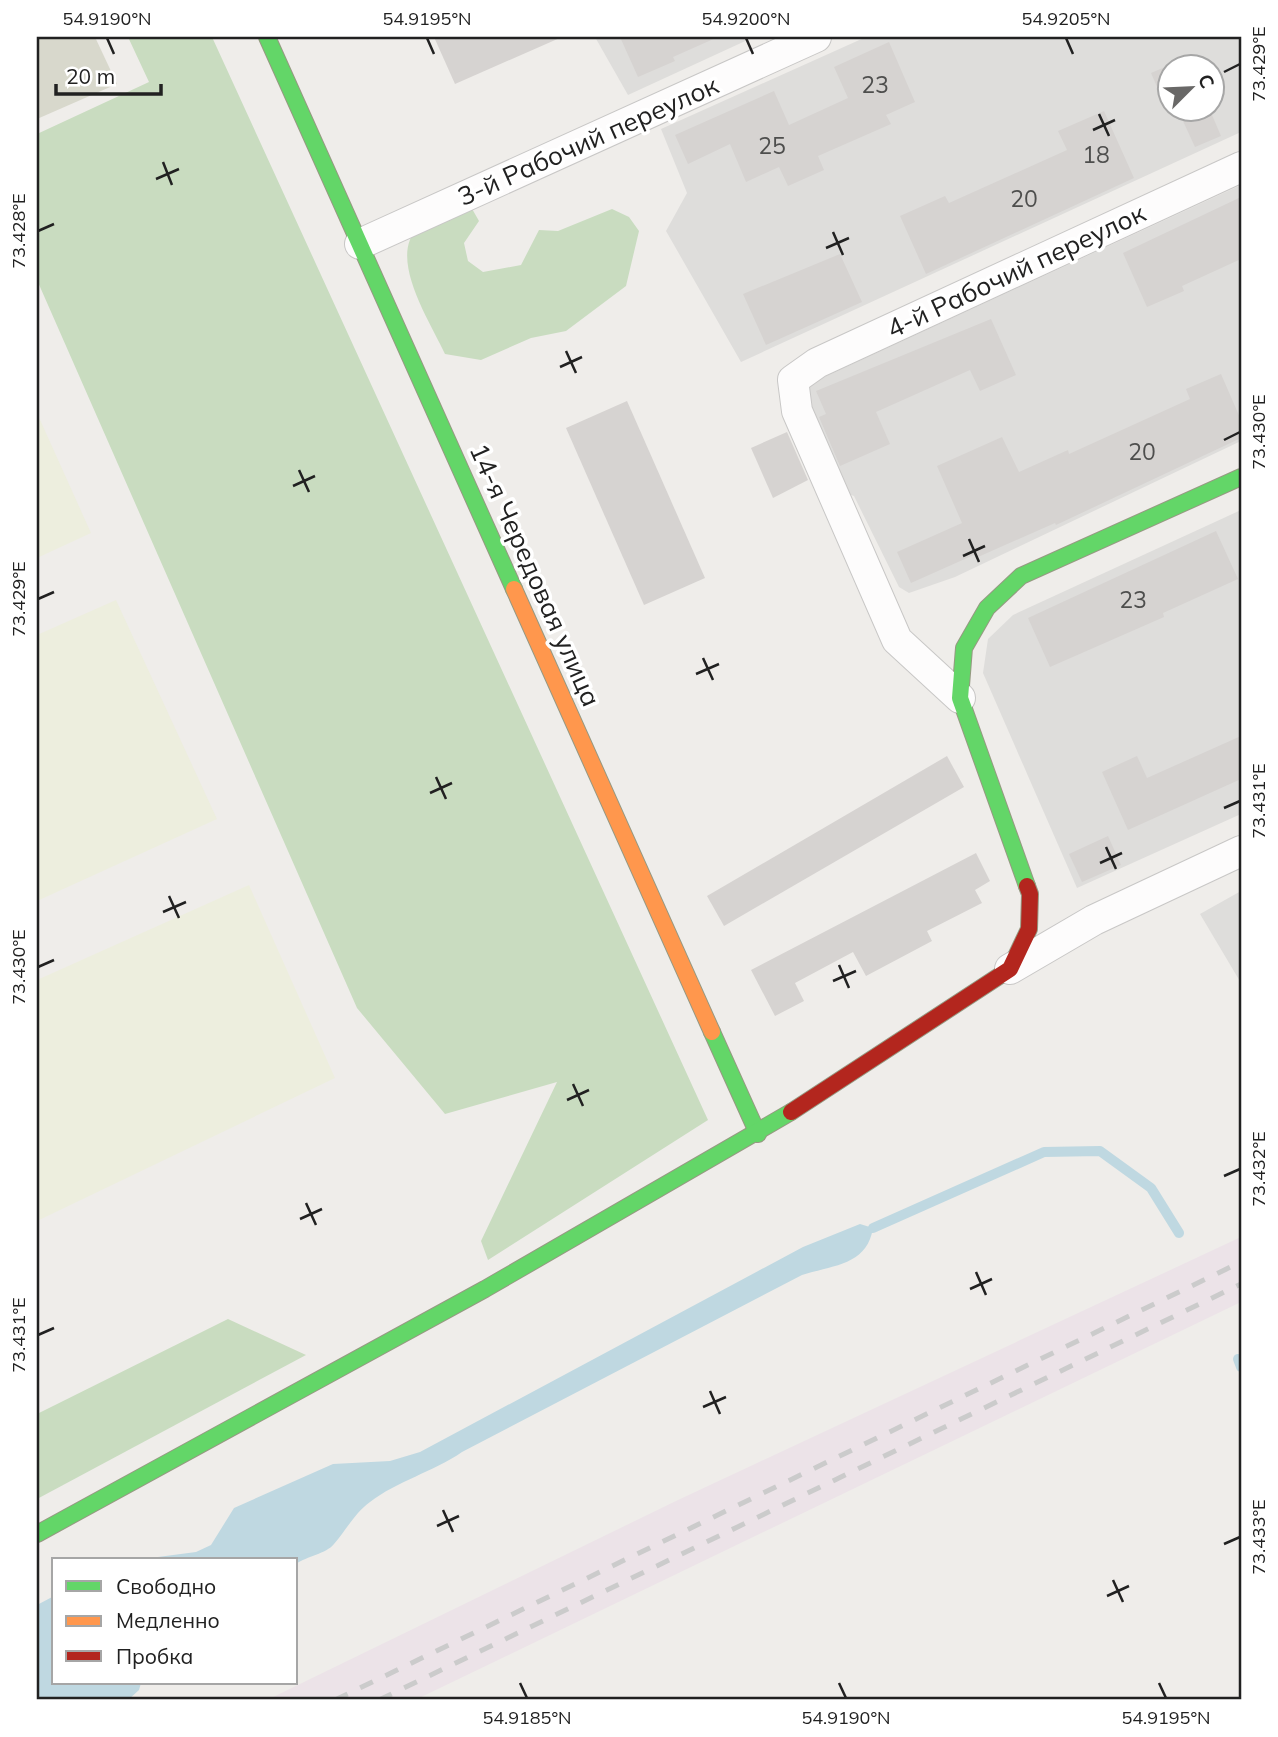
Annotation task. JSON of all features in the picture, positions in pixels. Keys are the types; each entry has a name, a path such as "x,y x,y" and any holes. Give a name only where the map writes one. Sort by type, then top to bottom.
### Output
{"main road":[{"name":"14-я Чередовая улица","path":"267,37 758,1133"},
{"path":"37,1534 485,1289 758,1133 1010,969 1029,929 1030,894 960,698 964,649 987,608 1021,576 1241,477"}],"street":[{"name":"3-й Рабочий переулок","path":"360,244 816,37"},
{"name":"4-й Рабочий переулок","path":"960,698 897,640 797,411 793,380 817,363 1241,167"},
{"path":"1010,969 1094,920 1241,851"}],"shaded area":[{"path":"37,37 95,37 117,84 37,119"},
{"path":"595,37 754,37 628,95"},
{"path":"866,37 1241,37 1241,132 741,362 666,231 687,193 661,129"},
{"path":"1241,185 1241,441 955,577 909,593 899,587 854,496 843,492 808,414 807,385"},
{"path":"1241,510 1241,814 1077,888 983,673 988,639 1013,615"},
{"path":"1241,891 1241,983 1200,914"},
{"path":"1241,1237 1241,1302 415,1700 267,1700 678,1500"}],"green space":[{"path":"128,37 212,37 708,1120 488,1260 481,1241 557,1082 445,1114 357,1008 37,280 37,134 149,82"},
{"path":"471,207 479,221 464,243 468,261 483,272 521,265 539,230 558,231 612,209 629,217 639,231 626,286 566,331 531,338 481,360 445,354 414,290 407,255 410,240 419,227"},
{"path":"37,413 91,533 37,558"},
{"path":"116,600 217,819 37,901 37,635"},
{"path":"249,885 335,1078 37,1221 37,980"},
{"path":"228,1319 306,1355 37,1499 37,1414"}],"water":[{"path":"860,1224 873,1228 864,1250 847,1262 802,1275 392,1488 365,1506 334,1544 321,1553 298,1563 298,1558 150,1558 196,1552 211,1545 234,1508 333,1464 390,1461 420,1452 803,1247"},
{"path":"52,1597 52,1684 141,1684 139,1690 128,1700 37,1700 37,1605"}],"building":[{"path":"434,37 562,37 455,84"},
{"path":"620,37 718,37 673,57 675,61 638,77"},
{"path":"889,42 915,102 886,115 891,124 818,156 824,170 788,186 779,167 746,182 730,144 688,164 675,135 774,91 789,125 848,98 834,67"},
{"path":"1156,71 1156,84 1151,73"},
{"path":"1104,111 1134,178 926,274 900,216 945,196 949,203 1067,150 1058,131"},
{"path":"1183,122 1215,122 1221,136 1195,147"},
{"path":"1241,197 1241,259 1182,286 1184,291 1147,307 1123,253"},
{"path":"840,254 862,302 766,345 743,294"},
{"path":"991,319 1016,375 980,391 970,370 876,412 890,444 840,466 819,417 826,414 816,391"},
{"path":"1221,374 1241,420 1241,438 1056,525 1055,523 978,557 976,554 911,583 897,552 962,523 937,466 1002,437 1019,472 1068,450 1069,454 1190,399 1186,389"},
{"path":"627,401 705,578 644,605 566,428"},
{"path":"787,432 808,480 773,498 751,448"},
{"path":"1216,531 1238,579 1163,613 1164,617 1050,667 1028,618"},
{"path":"1241,736 1241,779 1128,830 1102,772 1137,756 1147,778"},
{"path":"947,756 964,787 724,926 707,896"},
{"path":"1108,836 1121,865 1082,882 1069,854"},
{"path":"976,853 990,881 975,890 982,903 927,931 932,941 866,976 853,952 795,983 804,1001 775,1016 751,970"}],"waterway":[{"path":"873,1228 1044,1152 1100,1151 1151,1188 1179,1233"},
{"path":"1238,1359 1241,1367"}],"railway":[{"path":"335,1700 1241,1262"},
{"path":"379,1700 1241,1284"}],"traffic: fast":[{"path":"267,37 514,589"},
{"path":"1027,886 960,698 964,648 987,608 1021,576 1241,477"},
{"path":"712,1032 758,1134"},
{"path":"37,1534 485,1289 791,1112"}],"traffic: slow":[{"path":"514,589 712,1032"}],"traffic: jam":[{"path":"791,1112 1010,969 1029,929 1030,894 1027,886"}]}
